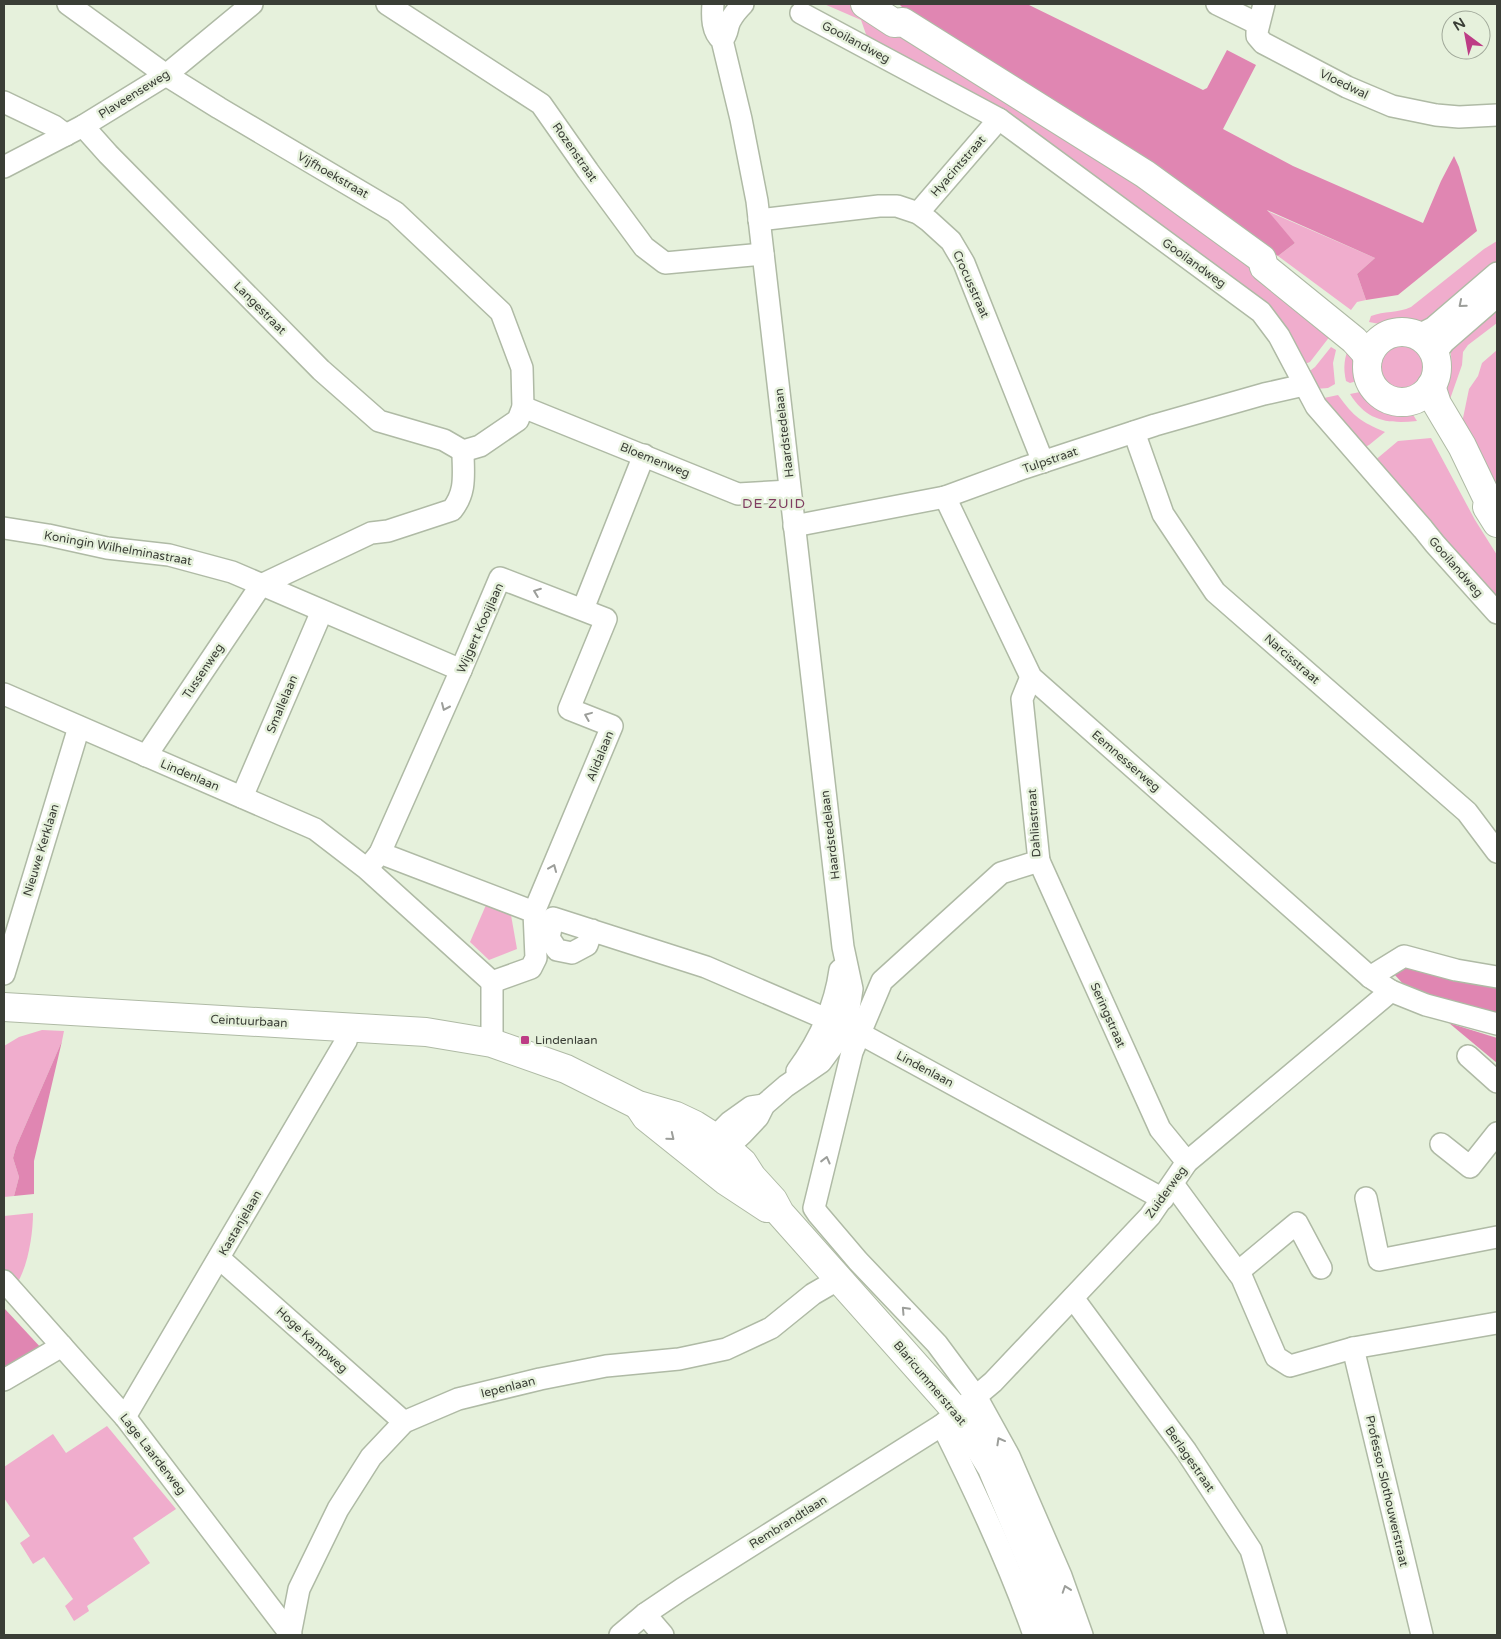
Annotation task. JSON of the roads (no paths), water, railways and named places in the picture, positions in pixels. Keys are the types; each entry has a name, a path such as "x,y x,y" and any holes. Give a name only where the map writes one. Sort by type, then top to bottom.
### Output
{"main road":[{"path":"865,4 894,23 896,13 1145,174 1262,259 1264,267 1354,340 1364,350 1368,358"},
{"path":"1262,259 1271,258 1365,328 1385,336"},
{"path":"1404,332 1417,336 1429,345 1435,358 1436,370 1431,386 1421,396 1408,402 1386,399 1375,390 1368,378 1366,365 1374,345 1385,336 1404,332"},
{"path":"1431,386 1437,404 1458,438 1488,500 1492,515"},
{"path":"1408,402 1422,412 1479,506 1492,515"},
{"name":"Ceintuurbaan","path":"4,1007 426,1032 492,1043"},
{"name":"Blaricummerstraat","path":"492,1043 566,1069 638,1105 646,1117 711,1152 726,1181 768,1208 780,1213 959,1412 992,1468 1032,1563 1058,1635"}],"street":[{"name":"Vijfhoekstraat","path":"68,4 166,75 395,212 500,312 522,368 523,407"},
{"name":"Plaveenseweg","path":"4,167 74,130 166,75 252,4"},
{"name":"Rozenstraat","path":"387,4 541,104 644,247 665,263 763,254"},
{"name":"Haardstedelaan","path":"713,4 712,19 716,35 722,40 744,137 759,220 843,947 852,989 844,1027 852,1052 814,1208"},
{"path":"722,40 727,34 732,16 743,4"},
{"path":"1217,4 1258,24 1264,4"},
{"name":"Gooilandweg","path":"801,13 1000,119 1261,312 1279,336 1318,409 1497,614"},
{"name":"Vloedwal","path":"1258,24 1257,36 1269,47 1347,87 1392,106 1436,115 1497,115"},
{"name":"Langestraat","path":"4,102 54,126 74,130 108,154 321,370 379,421 444,440 463,451"},
{"name":"Hyacintstraat","path":"918,213 1000,119"},
{"name":"Crocusstraat","path":"759,220 888,205 918,213 944,235 960,256 1043,462"},
{"path":"1417,336 1433,328 1497,274"},
{"path":"1435,358 1444,342 1497,296"},
{"name":"Tulpstraat","path":"794,526 945,497 1134,432 1264,394 1304,385"},
{"path":"260,585 371,533 388,531 452,510 458,502 463,488 463,451 480,446 518,420 523,407"},
{"name":"Bloemenweg","path":"523,407 738,494 790,491"},
{"name":"Narcisstraat","path":"1134,432 1163,514 1215,592 1467,812 1497,852"},
{"path":"583,609 644,455"},
{"name":"Eemnesserweg","path":"945,497 1031,676 1370,977 1391,991 1426,1005 1497,1024"},
{"name":"Koningin Wilhelminastraat","path":"4,528 48,535 107,548 168,555 232,572 260,585"},
{"path":"295,600 292,579 296,568"},
{"name":"Wijgert Kooijlaan","path":"374,861 461,670 500,578 583,609"},
{"path":"260,585 461,670"},
{"name":"Tussenweg","path":"146,756 260,585"},
{"name":"Alidalaan","path":"534,912 612,726 569,708 606,619 583,609"},
{"name":"Smallelaan","path":"242,797 322,611"},
{"name":"Dahliastraat","path":"882,981 1001,873 1039,861 1022,699 1031,676"},
{"name":"Lindenlaan","path":"4,694 315,829 374,861 534,912"},
{"name":"Nieuwe Kerklaan","path":"4,974 78,727"},
{"name":"Lindenlaan","path":"374,861 492,982"},
{"name":"Seringstraat","path":"1039,861 1160,1129 1187,1162"},
{"path":"492,1043 492,982 531,968 536,958 534,912"},
{"name":"Lindenlaan","path":"592,930 706,968 844,1027 1168,1191"},
{"path":"1370,977 1404,956 1456,970 1497,977"},
{"name":"Haardstedelaan","path":"711,1152 751,1107 764,1105 786,1086 821,1062 844,1027 882,981"},
{"name":"Zuiderweg","path":"959,1412 1073,1298 1150,1216 1187,1162 1391,991"},
{"name":"Kastanjelaan","path":"125,1417 346,1041 350,1027"},
{"path":"1468,1056 1497,1082"},
{"path":"1441,1144 1470,1167 1497,1134"},
{"path":"1168,1191 1238,1272 1276,1357 1290,1366 1353,1348 1497,1323"},
{"path":"1366,1198 1379,1260 1497,1237"},
{"name":"Blaricummerstraat","path":"814,1208 858,1261 937,1344 959,1412 975,1495 1021,1599 1034,1635"},
{"path":"1238,1272 1297,1223 1321,1268"},
{"name":"Hoge Kampweg","path":"220,1258 404,1422"},
{"name":"Iepenlaan","path":"290,1635 299,1589 338,1509 371,1457 404,1422 458,1399 540,1378 606,1366 679,1359 726,1349 771,1328 813,1294 839,1279"},
{"name":"Lage Laarderweg","path":"4,1281 125,1417 290,1635"},
{"name":"Berlagestraat","path":"1073,1298 1186,1451 1251,1550 1276,1635"},
{"path":"4,1380 62,1346"},
{"name":"Professor Slothouwerstraat","path":"1353,1348 1422,1635"},
{"name":"Blaricummerstraat","path":"959,1412 1009,1456 1061,1576 1082,1635"},
{"name":"Rembrandtlaan","path":"620,1635 645,1614 959,1412"},
{"path":"645,1614 663,1635"}],"place":[{"name":"Lindenlaan","path":"525,1040"}],"district":[{"name":"DE ZUID","path":"774,503"}]}
